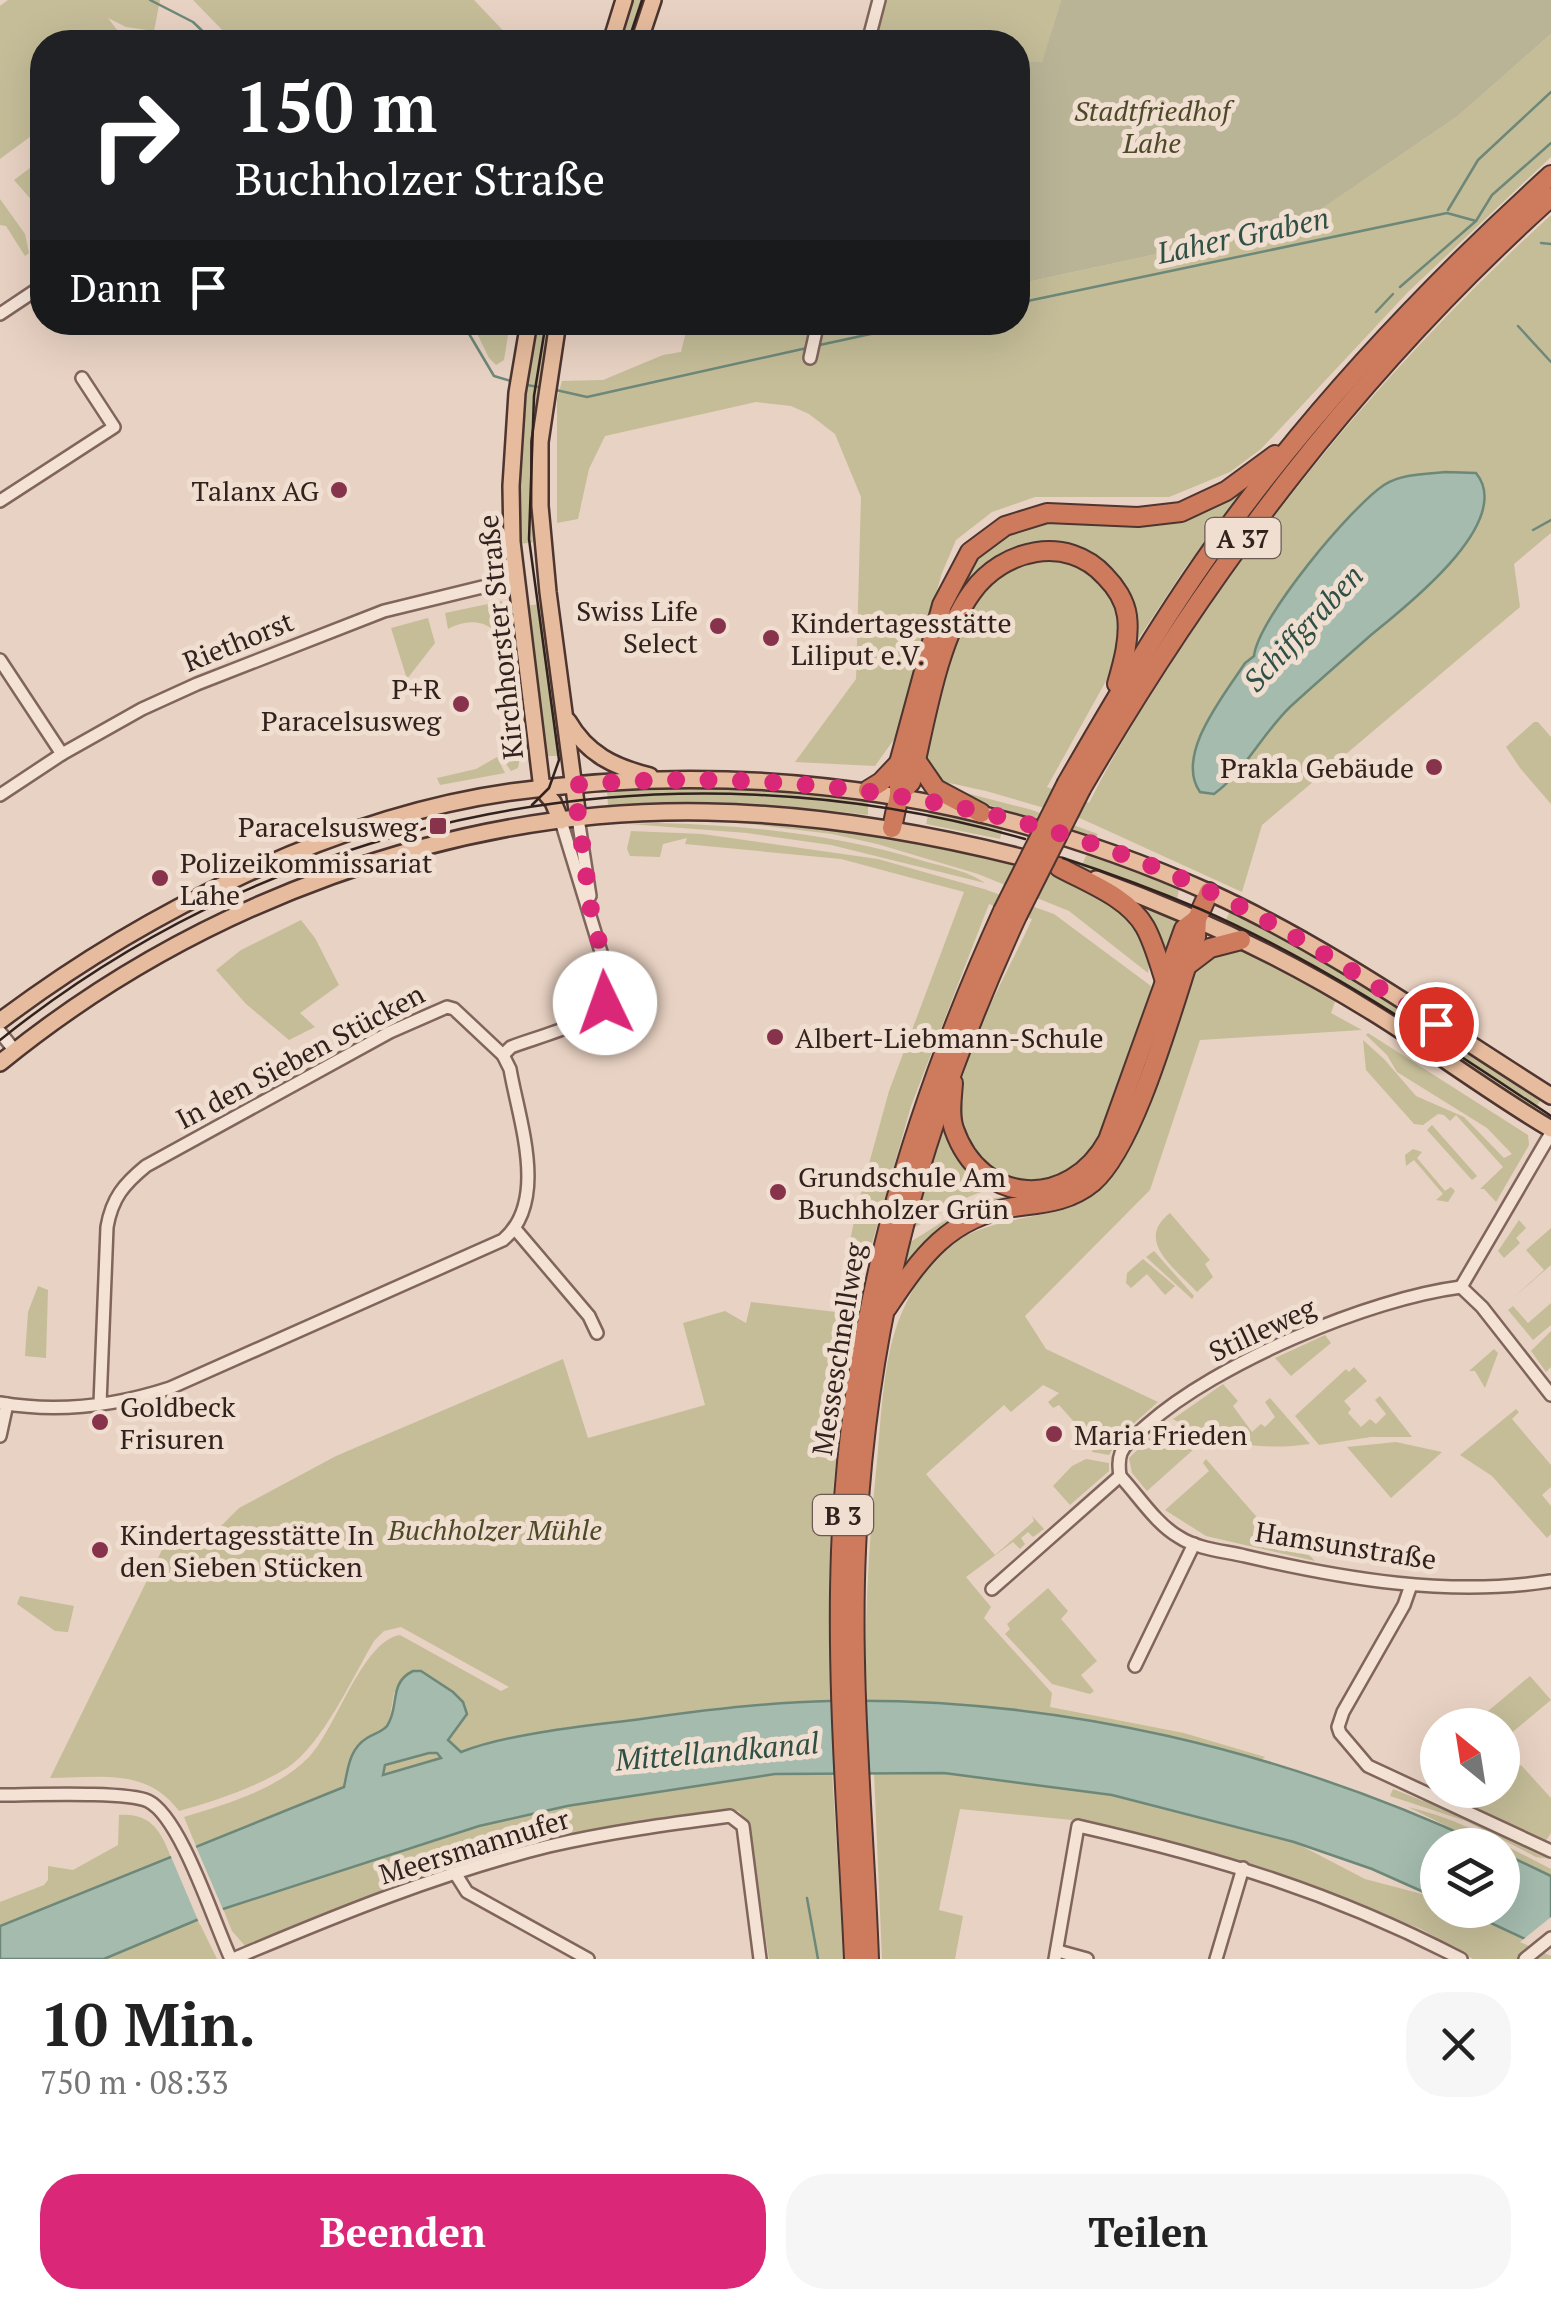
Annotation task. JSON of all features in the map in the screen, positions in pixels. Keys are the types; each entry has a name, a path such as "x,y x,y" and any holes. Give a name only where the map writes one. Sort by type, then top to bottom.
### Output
{"highway":[{"name":"A 37","path":"874,1315 953,1065 1010,913 1112,704 1200,568 1306,429 1551,175"},
{"name":"A 37","path":"1435,297 1551,196"},
{"name":"A 37","path":"1074,786 1214,576 1409,324"},
{"path":"892,828 947,591 970,552 987,537 1024,518 1047,513 1138,517 1181,512 1247,478 1306,429"},
{"path":"868,790 908,762 961,610 991,570 1027,553 1063,551 1084,558 1116,588 1127,615 1126,651 1112,704"},
{"path":"908,762 936,789 982,814"},
{"path":"1058,868 1120,900 1138,916 1149,934 1165,981"},
{"path":"874,1315 924,1254 956,1228 990,1212 1066,1198 1086,1188 1103,1172 1132,1122 1209,892"},
{"name":"Messeschnellweg","path":"869,1959 856,1816 849,1658 865,1373 885,1229 909,1148 946,1044 1010,913"},
{"path":"953,1065 954,1130 976,1167 996,1183 1015,1189 1058,1187 1090,1166 1108,1140 1184,930 1197,919"},
{"path":"1185,968 1210,948 1241,940"},
{"name":"Messeschnellweg","path":"854,1959 856,1816"}],"main road":[{"path":"615,30 624,0"},
{"path":"643,30 652,0"},
{"name":"Kirchhorster Straße","path":"527,335 517,393 511,486 514,579 542,789 561,821"},
{"name":"Kirchhorster Straße","path":"556,335 540,442 540,506 578,818"},
{"path":"514,579 546,576"},
{"path":"566,718 577,737 603,760 668,781"},
{"path":"0,1021 62,974 142,926 258,870 350,834 509,792 574,785 749,781 868,790 982,814 1097,847 1209,892 1326,956 1551,1096"},
{"path":"0,1063 127,973 211,927 343,872 450,842 578,818 706,812 780,815 892,828 990,848 1097,879 1197,919 1370,1011 1551,1131"}],"street":[{"path":"871,30 879,0"},
{"path":"0,314 30,294"},
{"path":"810,358 815,335"},
{"path":"0,501 114,426 82,378"},
{"name":"Riethorst","path":"0,795 62,754 151,705 280,650 384,611 514,579"},
{"path":"2,669 62,754"},
{"path":"578,818 591,910"},
{"path":"502,1055 511,1046 593,1015 605,1003 609,982 591,910 561,821"},
{"name":"In den Sieben Stücken","path":"100,1404 108,1227 114,1200 127,1181 146,1166 316,1072 446,1006 454,1009 502,1055 510,1069 529,1176 527,1206 516,1230"},
{"path":"0,1032 15,1051"},
{"path":"1551,1131 1461,1286 1551,1395"},
{"path":"0,1436 4,1404 66,1408 100,1404 144,1396 197,1378 490,1248 516,1230 590,1316 597,1333"},
{"name":"Stilleweg","path":"992,1590 1120,1476 1119,1462 1130,1440 1193,1390 1251,1359 1348,1318 1431,1291 1461,1286"},
{"name":"Hamsunstraße","path":"1120,1476 1173,1534 1194,1544 1284,1565 1410,1585 1502,1586 1551,1581"},
{"path":"1134,1666 1194,1544"},
{"path":"1410,1585 1407,1599 1338,1725 1340,1734 1368,1766 1551,1851"},
{"path":"0,1795 139,1798 163,1812 175,1830 232,1959"},
{"name":"Meersmannufer","path":"232,1959 455,1873 599,1836 730,1816 743,1826 760,1959"},
{"path":"1087,1959 1056,1955 1078,1826 1244,1868 1380,1919 1461,1959"},
{"path":"1216,1959 1244,1868"},
{"path":"455,1873 467,1892 588,1959"},
{"path":"1527,1957 1551,1938"}],"green space":[{"path":"8,0 160,0 154,30 126,27 108,18 117,30 30,30 30,137 0,159 0,6"},
{"path":"193,0 474,0 503,30 222,30"},
{"path":"629,0 647,0 638,30 620,30"},
{"path":"886,0 1061,0 1042,63 1030,62 1030,30 879,30"},
{"name":"Stadtfriedhof Lahe","path":"1061,0 1551,0 1551,34 1458,116 1301,223 1030,281 1030,62 1042,62"},
{"path":"1551,34 1551,157 1408,292 1261,449 1230,472 1169,497 1035,497 992,512 956,540 942,573 895,738 875,766 795,762 856,679 861,497 835,434 809,414 791,406 756,402 605,436 589,469 578,519 557,523 557,399 562,381 603,380 663,355 681,352 685,335 1030,335 1030,281 1301,223 1458,116"},
{"path":"30,168 30,198 14,180"},
{"path":"0,199 25,234 29,253 25,256 6,226 0,225"},
{"path":"1551,215 1551,533 1514,564 1520,607 1262,825 1242,892 1082,819 931,779 926,768 925,745 948,655 969,606 1012,563 1070,562 1103,585 1118,617 1116,657 1106,681 1047,787 1089,803 1119,748 1214,598 1301,481 1396,370"},
{"path":"478,335 508,335 504,360 496,365"},
{"path":"532,335 552,335 536,542 519,544 518,488"},
{"path":"1246,488 1185,568 1131,650 1131,615 1082,551 1052,542 1022,545 986,565 947,619 955,596 978,558 1009,534 1051,523 1153,524 1207,508"},
{"path":"502,601 520,707 521,750 518,768 511,771 499,754 507,744 514,721 502,657 507,652 503,642 491,628 476,622 448,629 445,613"},
{"path":"540,604 567,761 561,756 544,756 524,606"},
{"path":"428,618 435,643 407,679 391,628"},
{"path":"1534,722 1551,737 1551,804 1506,747"},
{"path":"497,757 505,773 440,785 437,778 476,769"},
{"path":"943,787 1032,810 1098,834 1096,837 982,803"},
{"path":"776,788 868,798 868,815 738,804 608,807 607,790"},
{"path":"922,807 1003,826 1000,839 926,824 929,811"},
{"path":"707,819 866,832 990,855 1047,872 1095,892 1130,916 1145,947 1148,973 1069,911 978,874 832,834"},
{"path":"629,824 760,829 827,838 950,868 985,883 831,845 747,833"},
{"name":"Buchholzer Mühle","path":"631,831 702,834 878,859 984,889 1054,914 1151,986 1123,1083 1088,1155 1076,1168 1055,1179 1034,1183 1013,1180 978,1157 966,1139 960,1118 959,1095 970,1053 1032,919 989,904 911,1106 856,1300 832,1501 832,1701 786,1702 461,1752 447,1740 467,1714 463,1702 421,1671 413,1671 394,1693 384,1729 368,1737 350,1758 344,1787 196,1846 184,1817 250,1795 296,1769 319,1744 362,1669 386,1641 400,1635 501,1691 509,1687 401,1627 384,1631 374,1641 325,1727 300,1757 248,1788 179,1811 152,1787 137,1781 50,1778 162,1550 179,1526 206,1541 239,1508 336,1456 563,1359 588,1438 705,1405 683,1323 725,1311 746,1323 751,1302 836,1312 856,1211 889,1091 964,892 841,859 685,844 687,838 663,844 660,857 630,856 627,849"},
{"path":"1087,854 1179,889 1176,905 1081,867"},
{"path":"1138,902 1180,920 1166,962 1136,905"},
{"path":"1231,909 1544,1095 1534,1110 1351,991 1286,954 1223,926"},
{"path":"301,920 315,938 339,985 300,1013 315,1027 289,1040 246,1004 216,970 241,950"},
{"path":"1237,947 1336,999 1331,1013 1362,1030 1200,1040 1150,1190 1025,1316 1046,1349 1158,1402 1123,1433 1109,1455 1092,1452 1099,1430 1095,1430 1091,1441 1059,1405 1053,1408 1048,1402 1059,1393 1043,1385 1011,1412 1004,1405 926,1474 995,1555 1034,1521 1032,1516 1044,1529 1033,1537 1028,1532 1021,1538 1025,1544 1020,1549 1013,1542 966,1577 991,1607 984,1618 1052,1693 1050,1707 1184,1733 1265,1757 1261,1760 1048,1714 867,1701 868,1575 882,1399 890,1348 909,1297 934,1260 971,1233 1074,1205 1109,1181 1137,1135 1196,963"},
{"path":"1168,991 1171,992 1130,1114 1107,1158 1093,1174 1061,1192 1001,1203 958,1220 921,1248 901,1272 907,1244 958,1213 991,1199 1054,1192 1090,1171 1122,1121"},
{"path":"1368,1033 1528,1135 1529,1145 1496,1202 1480,1189 1503,1167 1456,1115 1450,1121 1438,1114 1423,1125 1414,1124 1366,1070 1363,1040 1416,1096 1464,1117 1504,1158 1512,1154 1487,1128 1397,1072"},
{"path":"943,1120 961,1161 994,1187 912,1229"},
{"path":"1432,1125 1477,1176 1472,1180 1427,1130"},
{"path":"1413,1149 1422,1152 1417,1158 1445,1191 1451,1187 1455,1191 1448,1202 1436,1200 1443,1194 1414,1160 1406,1166 1405,1155"},
{"path":"1170,1213 1210,1260 1205,1264 1213,1277 1197,1292 1169,1264 1157,1244 1160,1223"},
{"path":"1519,1220 1526,1228 1516,1238 1520,1243 1504,1258 1498,1251"},
{"path":"1551,1228 1551,1265 1513,1298 1544,1270 1526,1250"},
{"path":"1154,1251 1194,1296 1192,1299 1146,1257"},
{"path":"1143,1259 1175,1286 1165,1295 1147,1274 1131,1288 1126,1283 1127,1273"},
{"path":"38,1286 48,1290 46,1358 25,1356 28,1312"},
{"path":"1551,1303 1551,1325 1533,1340 1508,1310 1513,1306 1528,1323"},
{"path":"1551,1331 1551,1367 1546,1372 1531,1351"},
{"path":"1325,1335 1331,1343 1291,1376 1275,1358"},
{"path":"1494,1349 1498,1353 1485,1388 1475,1371 1469,1371"},
{"path":"1354,1367 1367,1381 1344,1401 1351,1409 1348,1413 1361,1427 1370,1419 1376,1424 1386,1414 1375,1400 1380,1396 1412,1437 1371,1437 1319,1445 1295,1416 1346,1369 1349,1372"},
{"path":"1223,1384 1238,1401 1233,1406 1252,1432 1275,1417 1265,1402 1270,1398 1310,1444 1239,1444 1173,1419"},
{"path":"1516,1409 1519,1412 1512,1419 1551,1465 1551,1487 1542,1495 1551,1506 1551,1534 1547,1538 1492,1476 1460,1455"},
{"path":"1165,1423 1196,1442 1194,1449 1147,1491 1132,1473 1129,1458"},
{"path":"1396,1442 1442,1452 1391,1498 1347,1447"},
{"path":"1086,1459 1109,1463 1109,1471 1070,1505 1053,1486 1072,1466"},
{"path":"1206,1459 1276,1539 1287,1533 1315,1561 1206,1536 1165,1510 1209,1471 1203,1463"},
{"path":"1048,1588 1068,1611 1061,1619 1097,1661 1081,1675 1094,1691 1090,1694 1052,1684 1005,1634 1010,1629 1007,1624"},
{"path":"20,1596 74,1606 68,1632 55,1631 17,1604"},
{"path":"1530,1676 1551,1700 1520,1726 1520,1708 1492,1708"},
{"path":"437,1752 442,1759 383,1776 384,1765"},
{"path":"1520,1766 1551,1798 1551,1833 1545,1842 1474,1808 1520,1808"},
{"path":"832,1772 844,1959 769,1959 749,1825 739,1811 726,1809 594,1831 253,1946 246,1947 232,1931 223,1909 479,1826 567,1806 774,1774"},
{"path":"874,1772 944,1773 1112,1795 1294,1842 1365,1879 1420,1894 1420,1928 1502,1928 1551,1951 1551,1959 1473,1959 1421,1929 1245,1863 1072,1820 960,1809 939,1910 963,1916 955,1959 882,1959"},
{"path":"1393,1789 1420,1800 1420,1806 1390,1796"},
{"path":"1408,1807 1468,1828 1451,1828"},
{"path":"1426,1808 1454,1808 1495,1828 1480,1828"},
{"path":"119,1815 147,1820 163,1839 171,1857 0,1926 0,1902 44,1885 48,1866 73,1870 118,1845"},
{"path":"1520,1840 1551,1855 1551,1859 1520,1849"},
{"path":"1520,1854 1551,1869 1551,1876 1520,1861"},
{"path":"198,1920 217,1959 104,1959"}],"water":[{"path":"1476,473 1484,493 1481,515 1469,539 1429,585 1290,707 1225,785 1214,794 1200,792 1193,761 1205,725 1245,663 1254,656 1272,616 1308,564 1384,485 1405,477"},
{"name":"Mittellandkanal","path":"413,1671 421,1671 463,1702 467,1714 448,1740 461,1752 549,1731 759,1705 914,1702 999,1708 1083,1719 1248,1756 1329,1782 1446,1828 1420,1828 1420,1890 1294,1842 1112,1795 944,1773 775,1774 567,1806 479,1826 223,1909 104,1959 0,1959 0,1926 344,1787 353,1754 391,1719 400,1682","holes":["429,1753 437,1753 441,1758 383,1775 385,1765"]},
{"path":"1520,1861 1551,1876 1551,1951 1502,1928 1520,1928"}],"pier":[{"path":"194,1842 225,1914 200,1925 169,1852"},
{"path":"1551,1917 1551,1956 1520,1942"}],"waterway":[{"name":"Laher Graben","path":"150,0 201,30"},
{"path":"1448,210 1478,160 1551,92"},
{"path":"1400,287 1476,221 1492,195 1551,143"},
{"name":"Laher Graben","path":"1030,300 1447,213 1476,221"},
{"path":"1541,243 1551,244"},
{"path":"1376,312 1393,294"},
{"name":"Schiffgraben","path":"1518,326 1551,362"},
{"name":"Laher Graben","path":"470,335 494,376 514,382"},
{"name":"Laher Graben","path":"815,346 866,335"},
{"name":"Laher Graben","path":"556,390 587,397 807,348"},
{"name":"Laher Graben","path":"527,385 544,388"},
{"name":"Schiffgraben","path":"1533,530 1551,520"},
{"name":"Schiffgraben","path":"807,1898 818,1959"}],"tram line":[{"path":"632,30 642,0"},
{"path":"532,805 549,788 559,760 529,539 534,396 544,335"},
{"path":"0,1040 112,961 232,896 358,848 488,814 621,797 756,795 891,809 1025,839"},
{"path":"1063,858 1246,930 1380,1005 1551,1116"}],"place":[{"name":"Talanx AG","path":"339,490"},
{"name":"Swiss Life Select","path":"718,626"},
{"name":"Kindertagesstätte Liliput e.V.","path":"771,638"},
{"name":"P+R Paracelsusweg","path":"461,704"},
{"name":"Prakla Gebäude","path":"1434,767"},
{"name":"Paracelsusweg","path":"438,826"},
{"name":"Polizeikommissariat Lahe","path":"160,878"},
{"name":"Albert-Liebmann-Schule","path":"775,1037"},
{"name":"Grundschule Am Buchholzer Grün","path":"778,1192"},
{"name":"Goldbeck Frisuren","path":"100,1422"},
{"name":"Maria Frieden","path":"1054,1434"},
{"name":"Kindertagesstätte In den Sieben Stücken","path":"100,1550"}],"route":[{"path":"605,1003 609,982 591,910 574,785 749,781 868,790 1031,826 1097,847 1236,905 1436,1024"}]}
